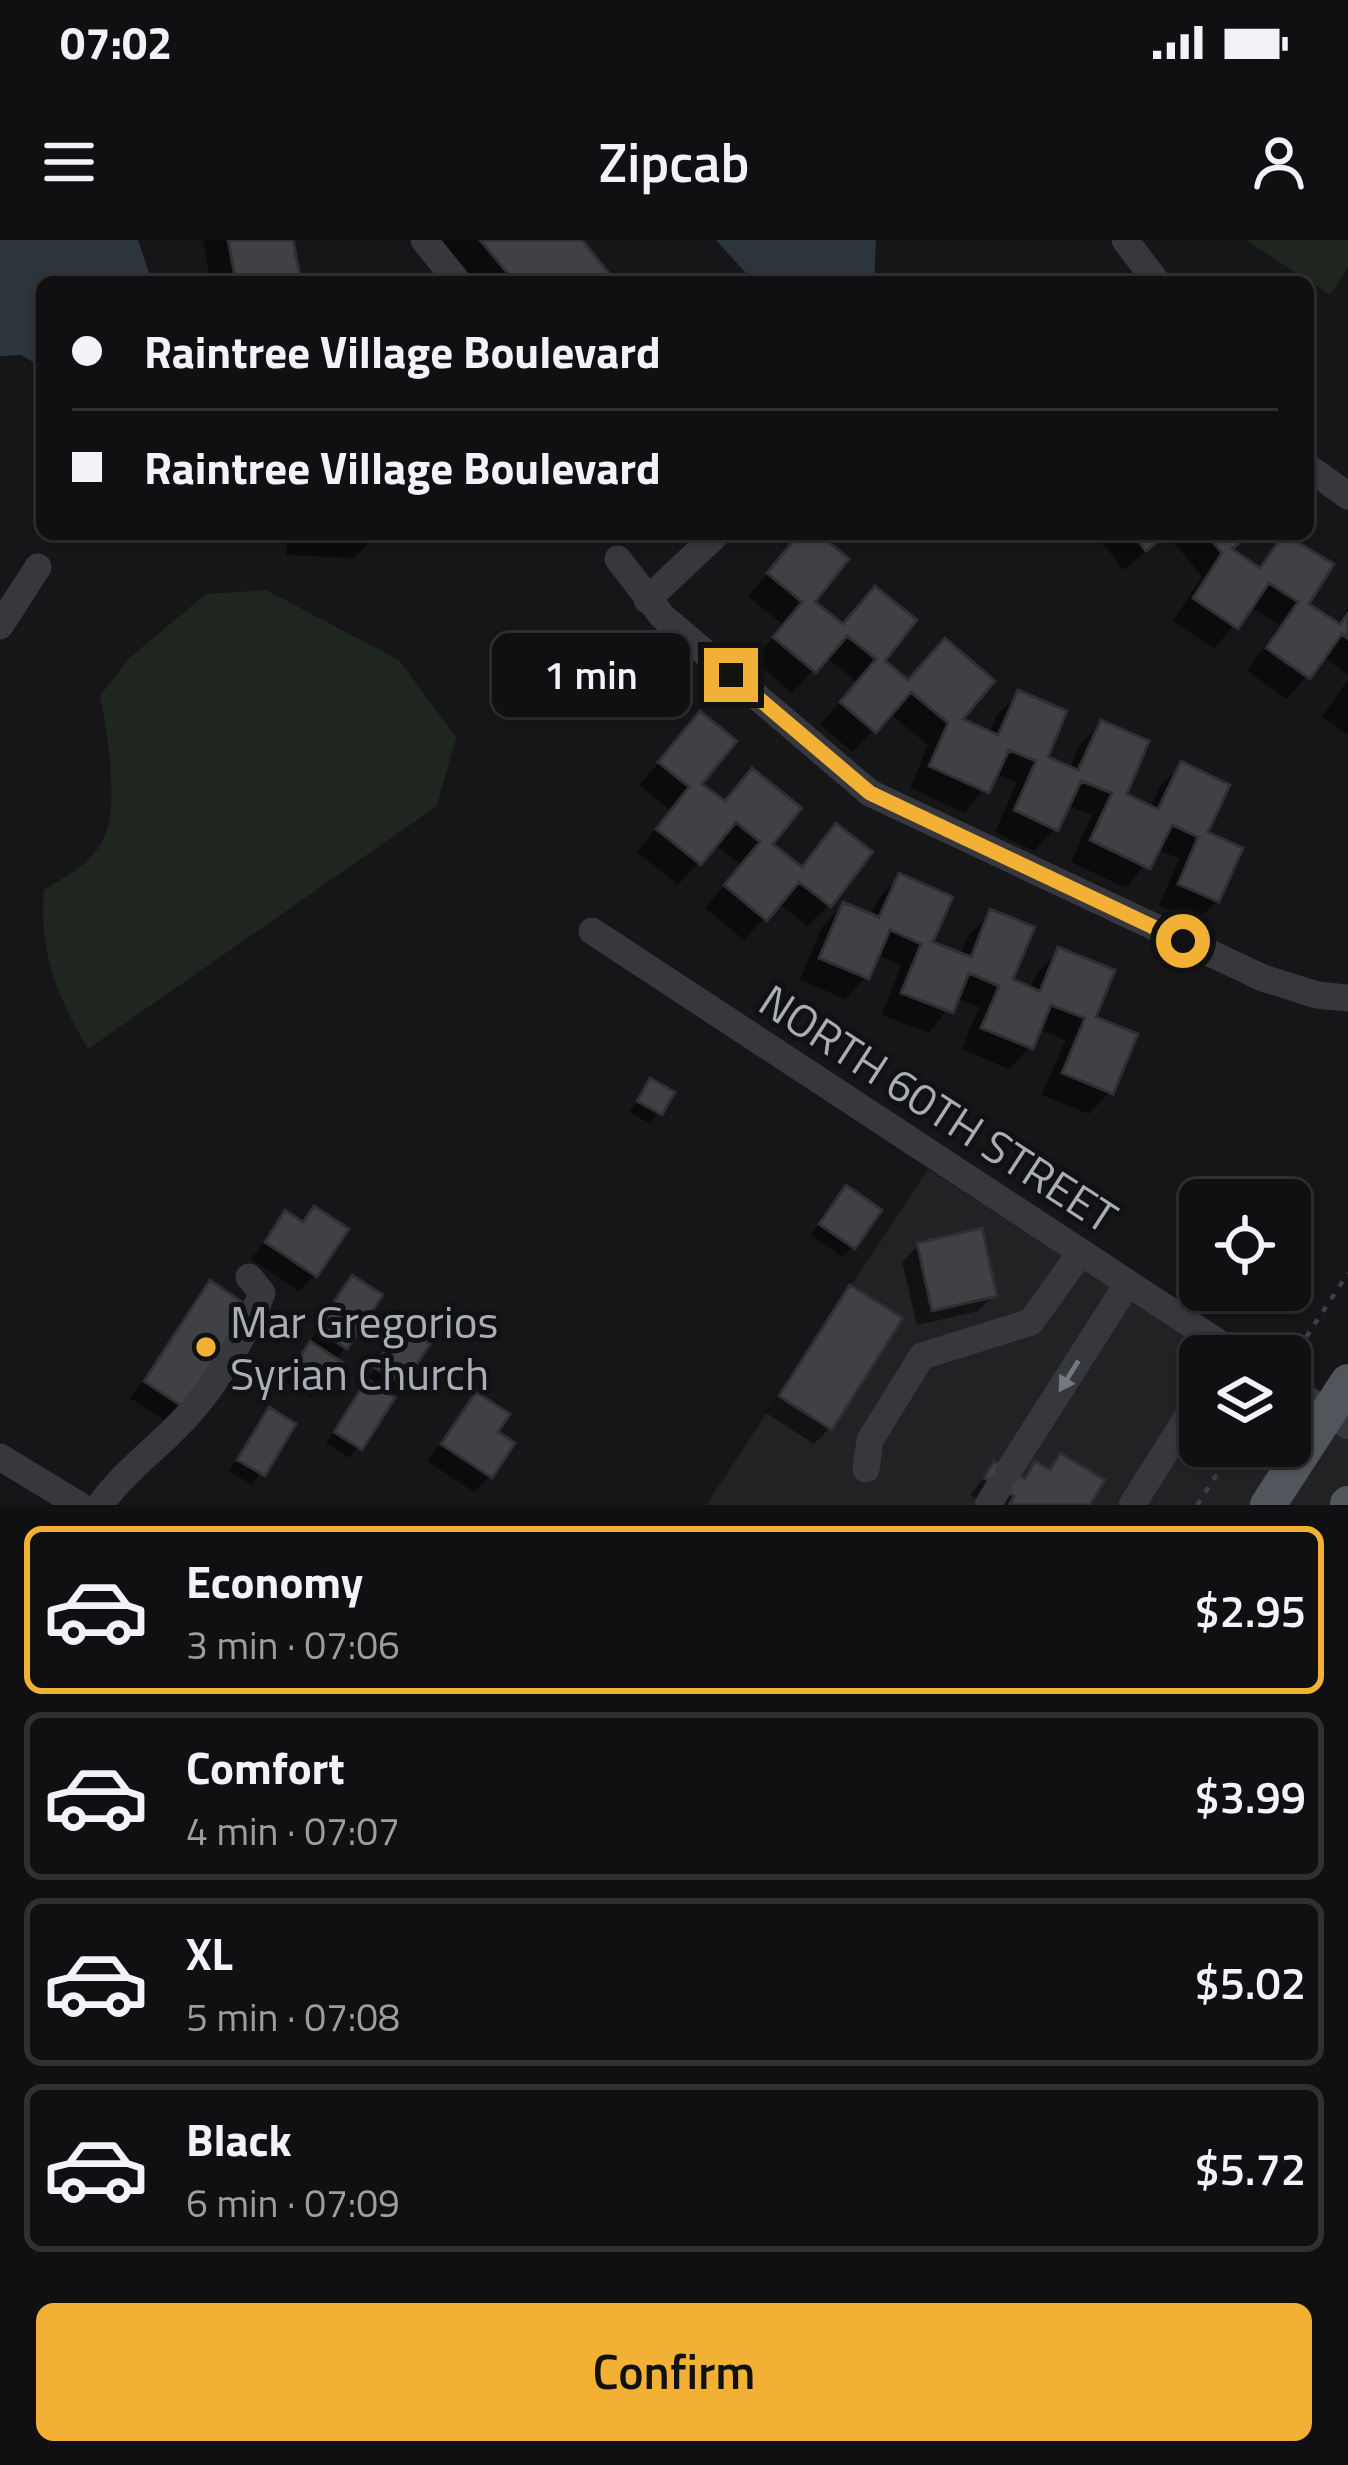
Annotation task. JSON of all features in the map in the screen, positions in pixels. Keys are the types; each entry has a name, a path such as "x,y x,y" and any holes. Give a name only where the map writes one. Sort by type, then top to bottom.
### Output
{"main road":[{"path":"1268,1505 1337,1420 1348,1382"}],"street":[{"path":"424,240 453,276"},
{"path":"1125,240 1152,276"},
{"path":"1314,471 1348,496"},
{"path":"655,608 712,540"},
{"path":"618,559 655,608 884,801 1263,978 1317,995 1348,998"},
{"path":"0,626 38,567"},
{"name":"NORTH 60TH STREET","path":"592,931 1203,1335"},
{"path":"866,1468 870,1440 922,1356 1031,1322 1081,1252"},
{"path":"100,1505 136,1461 188,1415 252,1318 262,1293 249,1277"},
{"path":"999,1487 1128,1283"},
{"path":"1311,1402 1337,1420"},
{"path":"1132,1505 1179,1430"},
{"path":"0,1456 79,1505"}],"path":[{"path":"1308,1335 1348,1273"},
{"path":"1196,1505 1221,1467"}],"shaded area":[{"path":"0,240 138,240 150,276 36,276 36,364 21,355 0,356"},
{"path":"716,240 876,240 874,276 749,276"},
{"path":"1246,240 1348,240 1348,267 1330,295 1314,285 1314,276 1301,276"},
{"path":"266,590 399,660 456,737 437,806 88,1049 52,973 43,912 44,890 92,856 108,826 110,769 100,696 129,658 206,594"},
{"path":"928,1169 1185,1335 1179,1335 1179,1467 1311,1467 1311,1416 1348,1440 1348,1505 706,1505"}],"building":[{"path":"228,240 293,240 300,276 235,276"},
{"path":"480,240 582,240 611,276 510,276"},
{"path":"794,540 826,540 849,559 815,602 843,624 875,586 917,620 885,661 908,680 945,638 995,681 963,719 998,735 1018,690 1067,711 1048,757 1078,770 1101,720 1149,741 1127,794 1158,809 1181,761 1230,785 1208,832 1243,848 1219,902 1178,884 1198,837 1172,825 1150,869 1090,840 1112,793 1081,781 1058,831 1014,810 1036,761 1009,750 989,793 929,766 948,723 911,692 876,733 840,702 876,659 847,636 816,673 773,637 802,602 767,573"},
{"path":"1138,540 1160,540 1146,551"},
{"path":"1211,540 1243,540 1232,549 1260,568 1280,540 1294,540 1334,564 1309,604 1340,624 1348,613 1348,639 1342,634 1310,679 1266,648 1298,602 1269,583 1238,629 1193,598 1222,553"},
{"path":"700,711 737,741 702,784 725,801 752,768 802,808 773,844 802,867 836,823 873,852 831,907 799,882 767,921 724,885 760,842 736,822 701,865 656,829 689,787 658,762"},
{"path":"899,873 953,897 933,942 971,957 990,909 1035,927 1013,979 1040,991 1058,947 1115,970 1096,1017 1138,1034 1113,1094 1062,1073 1085,1018 1051,1005 1033,1049 981,1028 999,986 969,973 953,1013 901,993 921,944 890,930 869,979 819,958 843,902 879,917"},
{"path":"650,1078 675,1092 662,1115 637,1101"},
{"path":"846,1185 882,1210 855,1249 819,1224"},
{"path":"314,1206 349,1229 317,1277 265,1242 285,1210 303,1222"},
{"path":"982,1228 997,1296 932,1311 917,1243"},
{"path":"352,1275 383,1295 347,1349 316,1329"},
{"path":"210,1280 249,1307 183,1407 144,1381"},
{"path":"850,1285 903,1318 832,1430 779,1396"},
{"path":"401,1325 430,1344 403,1385 374,1367"},
{"path":"310,1341 342,1362 323,1390 292,1370"},
{"path":"367,1379 395,1398 362,1450 334,1432"},
{"path":"476,1392 510,1414 498,1432 515,1443 492,1478 441,1444"},
{"path":"269,1407 296,1424 265,1476 237,1460"},
{"path":"1060,1453 1105,1480 1090,1505 1009,1505 1014,1496 984,1478 994,1461 1025,1479 1035,1461 1050,1470"}],"place":[{"name":"Mar Gregorios Syrian Church","path":"206,1347"}],"route":[{"path":"731,675 870,793 1183,941"}]}
